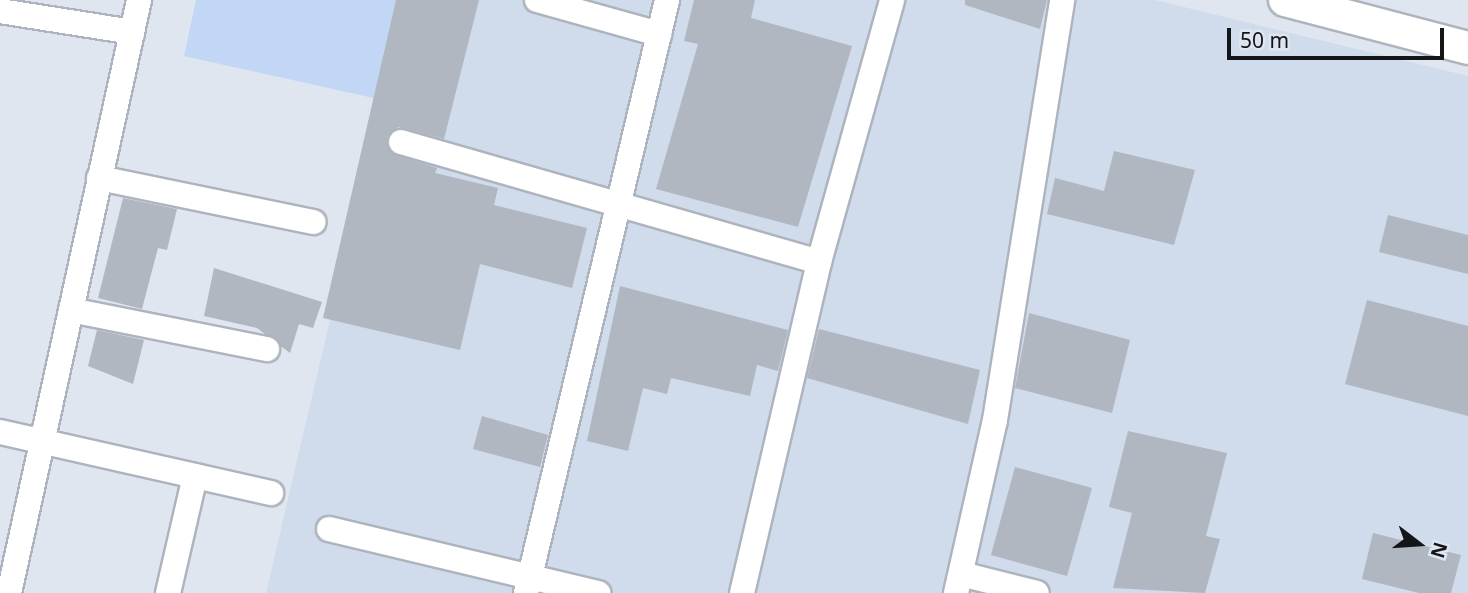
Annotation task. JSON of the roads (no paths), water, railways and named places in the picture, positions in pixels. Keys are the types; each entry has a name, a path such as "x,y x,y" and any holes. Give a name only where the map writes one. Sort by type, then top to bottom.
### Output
{"street":[{"path":"9,593 139,0"},
{"path":"537,0 659,34"},
{"path":"528,585 667,0"},
{"path":"743,593 820,262 892,0"},
{"path":"1037,593 959,584 995,420 1062,0"},
{"path":"1285,0 1468,48"},
{"path":"0,11 132,32"},
{"path":"401,142 619,200 820,262"},
{"path":"99,178 314,222"},
{"path":"71,310 267,348"},
{"path":"0,432 271,493"},
{"path":"168,593 195,475"},
{"path":"328,529 528,585 598,593"}]}
